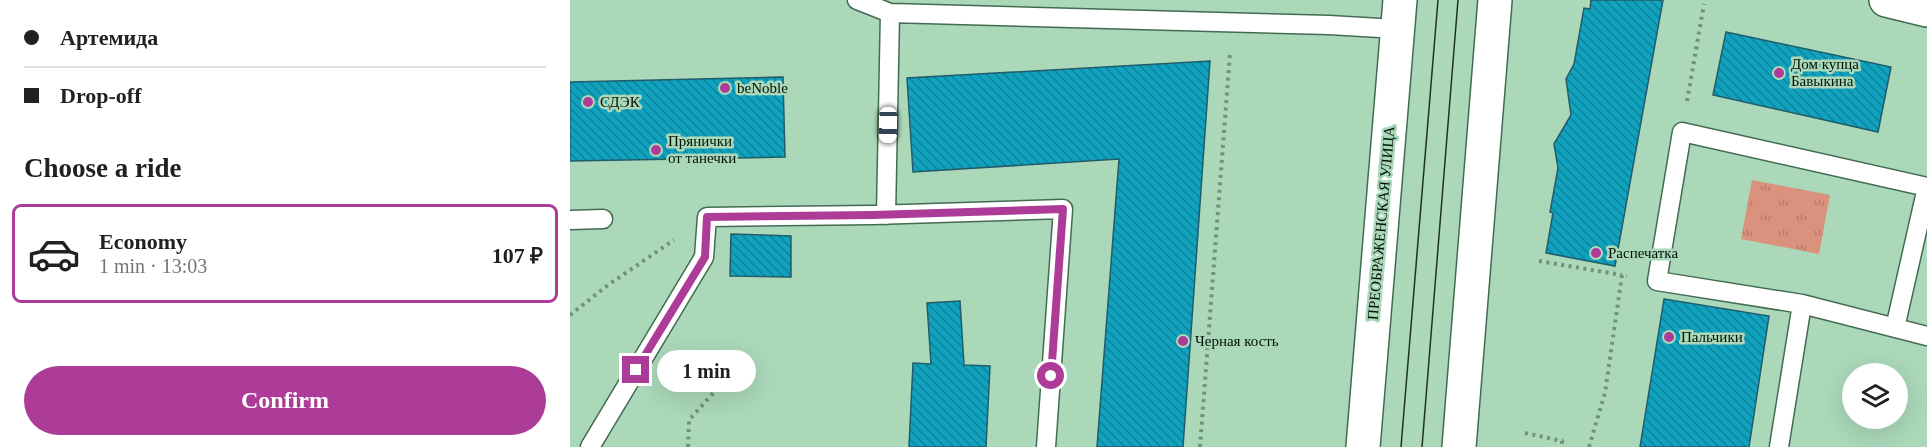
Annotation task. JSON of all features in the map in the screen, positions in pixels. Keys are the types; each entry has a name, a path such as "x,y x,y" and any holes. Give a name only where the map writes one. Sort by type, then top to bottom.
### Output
{"main road":[{"path":"1459,447 1495,0"},
{"path":"1886,0 1927,10"},
{"name":"ПРЕОБРАЖЕНСКАЯ УЛИЦА","path":"1363,447 1399,15"}],"lane":[{"path":"857,0 890,13 1233,23 1399,15"},
{"path":"886,214 890,13"},
{"path":"1895,328 1927,186 1682,132 1657,281 1802,304 1895,328 1927,336"},
{"path":"590,447 705,257 707,217 1063,209 1046,447"},
{"path":"570,220 603,219"},
{"path":"1779,447 1802,304"}],"path":[{"path":"1682,132 1704,4"},
{"path":"1200,447 1233,23"},
{"path":"570,315 608,285 707,217"},
{"path":"1539,261 1622,275"},
{"path":"1589,447 1605,393 1619,289"},
{"path":"688,447 689,420 741,362"},
{"path":"1525,433 1562,441 1562,447"}],"green space":[{"path":"1752,180 1830,195 1819,254 1741,239"}],"building":[{"path":"1591,0 1663,0 1615,266 1546,253 1558,168 1554,144 1571,115 1566,79 1574,64 1584,8 1590,9"},
{"path":"1726,32 1891,67 1878,132 1713,95"},
{"path":"1210,61 1183,447 1097,447 1119,159 913,172 907,78"},
{"path":"783,77 785,157 570,161 570,82"},
{"path":"731,234 791,236 791,277 730,276"},
{"path":"1664,299 1769,316 1749,447 1640,447"},
{"path":"960,301 964,365 990,366 986,447 909,447 913,363 931,364 927,303"}],"tram line":[{"path":"1401,447 1438,0"},
{"path":"1422,447 1458,0"}],"place":[{"name":"Дом купца Бавыкина","path":"1779,73"},
{"name":"beNoble","path":"725,88"},
{"name":"СДЭК","path":"588,102"},
{"name":"Прянички от танечки","path":"656,150"},
{"name":"Распечатка","path":"1596,253"},
{"name":"Пальчики","path":"1669,337"},
{"name":"Черная кость","path":"1183,341"}],"route":[{"path":"636,370 705,257 707,217 1063,209 1051,376"}]}
